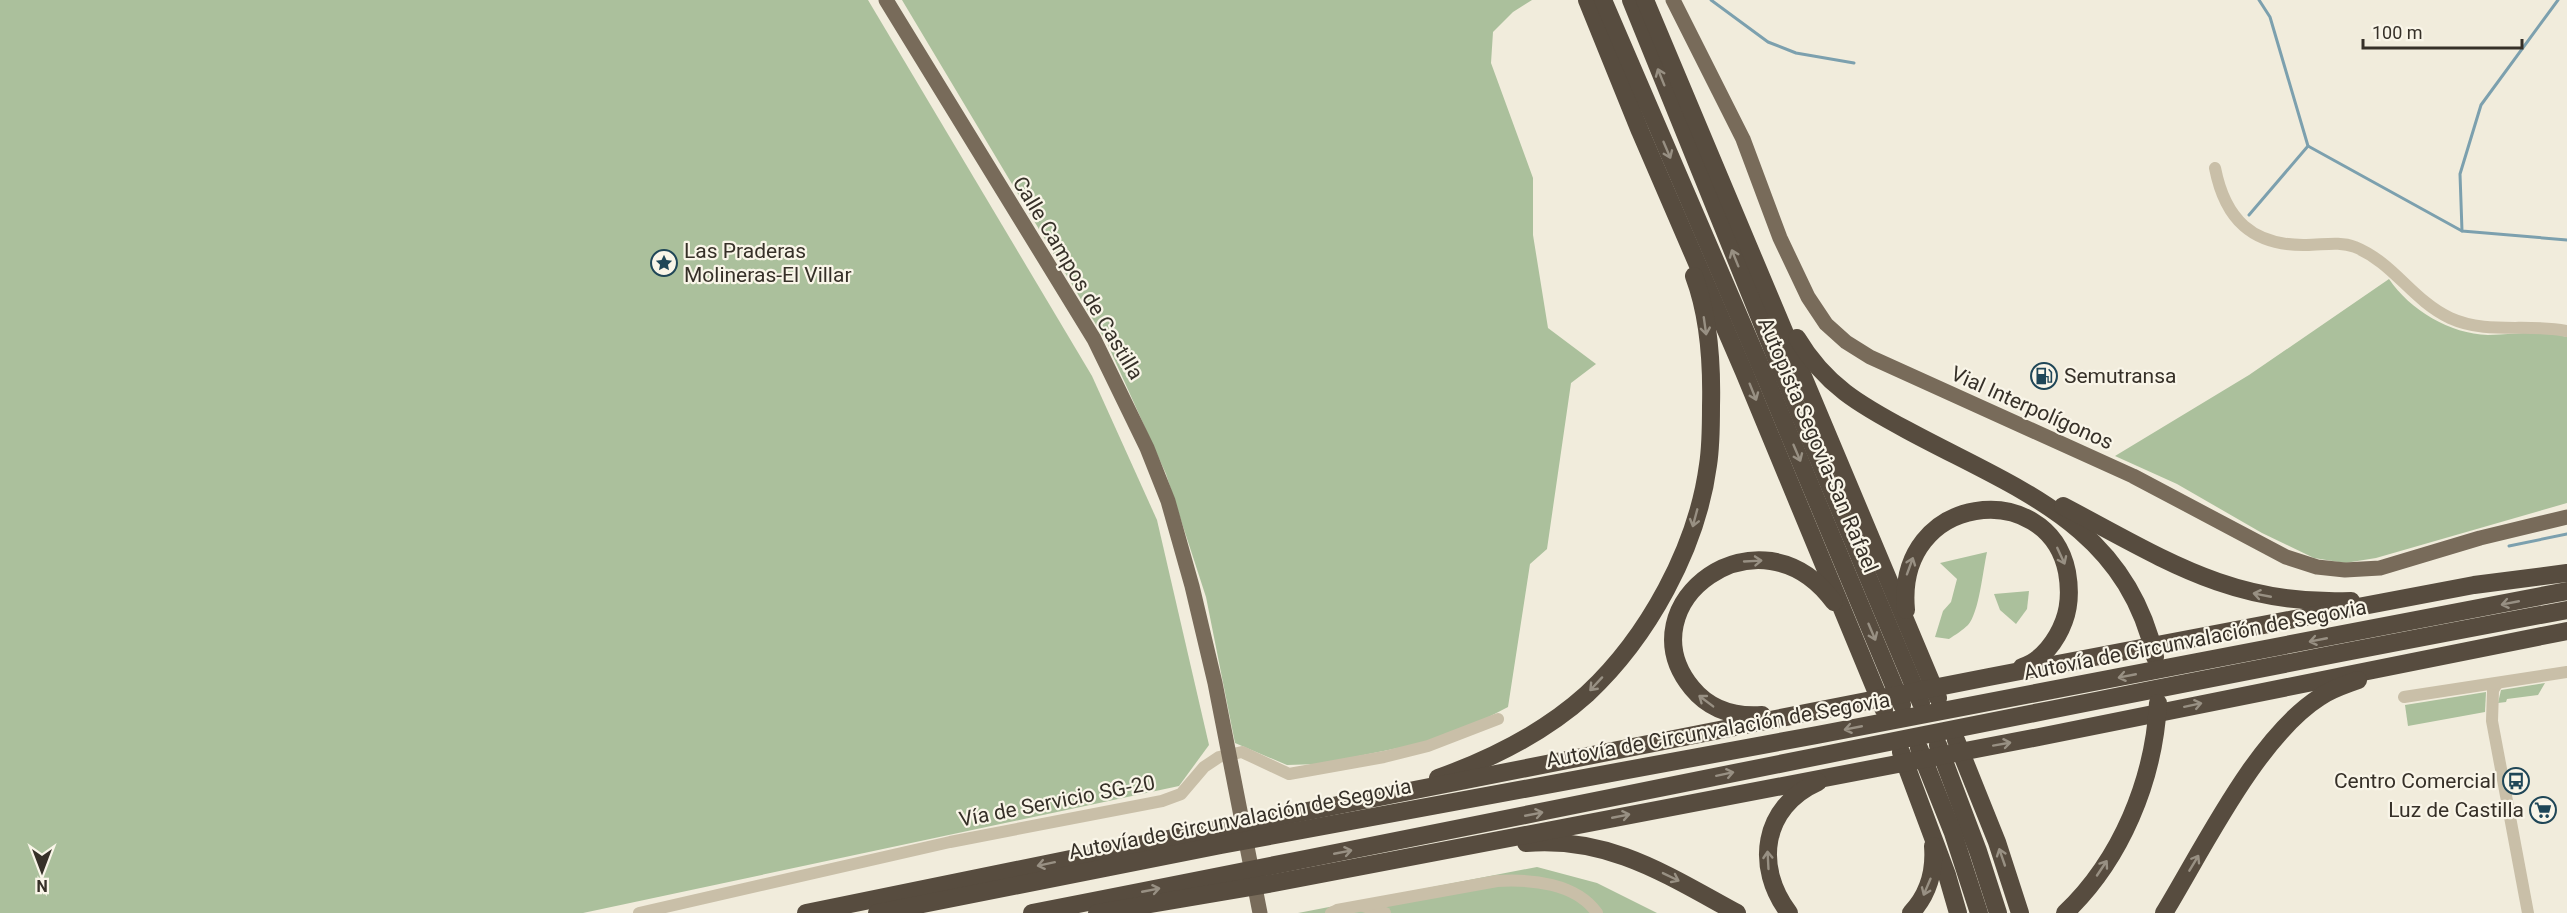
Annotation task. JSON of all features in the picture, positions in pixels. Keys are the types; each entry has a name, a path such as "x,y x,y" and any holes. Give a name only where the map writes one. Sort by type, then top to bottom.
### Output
{"highway":[{"path":"1587,0 1854,637"},
{"name":"Autopista Segovia-San Rafael","path":"1603,0 1890,653 1962,779 1998,913"},
{"name":"Autopista Segovia-San Rafael","path":"1631,0 1776,359 1890,653 1979,913"},
{"path":"1645,0 1739,223 1890,653 1916,790 1958,913"},
{"path":"1272,818 1428,781 1465,768 1510,747 1549,723 1587,694 1622,655 1648,620 1670,581 1689,540 1708,466 1711,377 1704,319 1696,283 1640,131"},
{"path":"1739,223 1805,350 1819,370 1838,388 1873,412 2028,495 2060,515 2087,536 2111,560 2139,606 2152,645 2158,678 2157,715 2151,752 2136,803 2120,838 2097,875 2065,913"},
{"path":"1838,388 2176,566 2217,583 2259,595 2294,600 2404,598"},
{"path":"1890,653 1906,615 1905,586 1911,561 1927,535 1948,519 1975,510 2008,512 2031,521 2045,531 2059,550 2066,566 2069,600 2059,633 2049,648 2028,665 1989,678"},
{"path":"1824,711 1740,715 1726,712 1704,700 1689,684 1679,667 1674,640 1679,615 1688,595 1708,575 1738,562 1765,560 1789,566 1815,581 1840,611 1854,637 1890,653"},
{"path":"806,913 1272,818 1989,678 2474,585 2567,573"},
{"name":"Autovía de Circunvalación de Segovia","path":"877,913 1245,841 1829,733 2567,591"},
{"name":"Autovía de Circunvalación de Segovia","path":"1032,913 1562,809 1815,756 2567,610"},
{"path":"1096,913 1274,883 2039,737 2567,631"},
{"path":"2164,913 2266,747 2320,697 2363,678 2544,635"},
{"path":"1789,913 1774,889 1769,875 1768,838 1774,822 1784,807 1807,788 1822,780 1862,770"},
{"path":"1962,779 1997,842 2020,913"},
{"path":"1911,913 1928,889 1932,876 1933,843 1926,816"},
{"path":"1419,854 1532,843 1556,842 1596,846 1638,861 1737,913"}],"main road":[{"name":"Calle Campos de Castilla","path":"886,0 1094,339 1147,448 1168,501 1192,586 1236,784 1260,913"},
{"name":"Vial Interpolígonos","path":"1673,0 1743,139 1780,238 1808,297 1826,324 1846,342 1870,357 2133,476 2286,557 2317,567 2345,570 2380,568 2480,538 2567,517"}],"street":[{"path":"2215,168 2220,192 2230,212 2241,224 2269,241 2295,245 2336,243 2355,247 2392,270 2423,302 2452,319 2466,324 2478,327 2536,327 2567,331"},
{"path":"2404,698 2567,672"},
{"path":"2497,684 2493,690 2493,728 2529,913"},
{"path":"1229,754 1242,752 1289,774 1428,746 1498,719"},
{"name":"Vía de Servicio SG-20","path":"639,913 950,842 1162,801 1181,794 1204,767 1217,757 1229,754"},
{"path":"1331,913 1361,905 1497,881 1520,880 1563,889 1581,897 1598,913"},
{"path":"1361,905 1385,913"}],"green space":[{"path":"0,0 868,0 1092,376 1157,520 1209,745 1179,786 583,913 0,913"},
{"path":"902,0 1532,0 1513,12 1493,32 1491,63 1533,178 1533,235 1548,328 1596,364 1571,383 1547,549 1530,564 1508,707 1448,738 1319,764 1287,765 1235,743 1206,597 1166,474 1107,343"},
{"path":"2389,279 2408,301 2420,310 2459,330 2488,335 2538,333 2567,337 2567,503 2376,558 2345,563 2314,558 2262,533 2177,484 2115,456 2249,375"},
{"path":"1987,552 1978,601 1972,619 1966,627 1949,639 1935,637 1943,611 1951,602 1957,579 1940,563"},
{"path":"2029,591 2027,609 2016,624 2000,610 1994,594"},
{"path":"2545,683 2538,695 2507,699 2506,702 2498,703 2501,690"},
{"path":"2486,692 2485,712 2408,726 2405,705"},
{"path":"1537,867 1597,883 1657,913 1298,913"}],"waterway":[{"path":"1711,0 1768,42 1796,53 1854,63"},
{"path":"2259,0 2270,17 2308,146 2462,231 2567,240"},
{"path":"2462,231 2460,174 2481,105 2558,0"},
{"path":"2249,215 2308,146"},
{"path":"2509,546 2567,534"}],"place":[{"name":"Las Praderas Molineras-El Villar","path":"664,263"},
{"name":"Semutransa","path":"2044,376"},
{"name":"Centro Comercial","path":"2516,781"},
{"name":"Luz de Castilla","path":"2543,810"}]}
